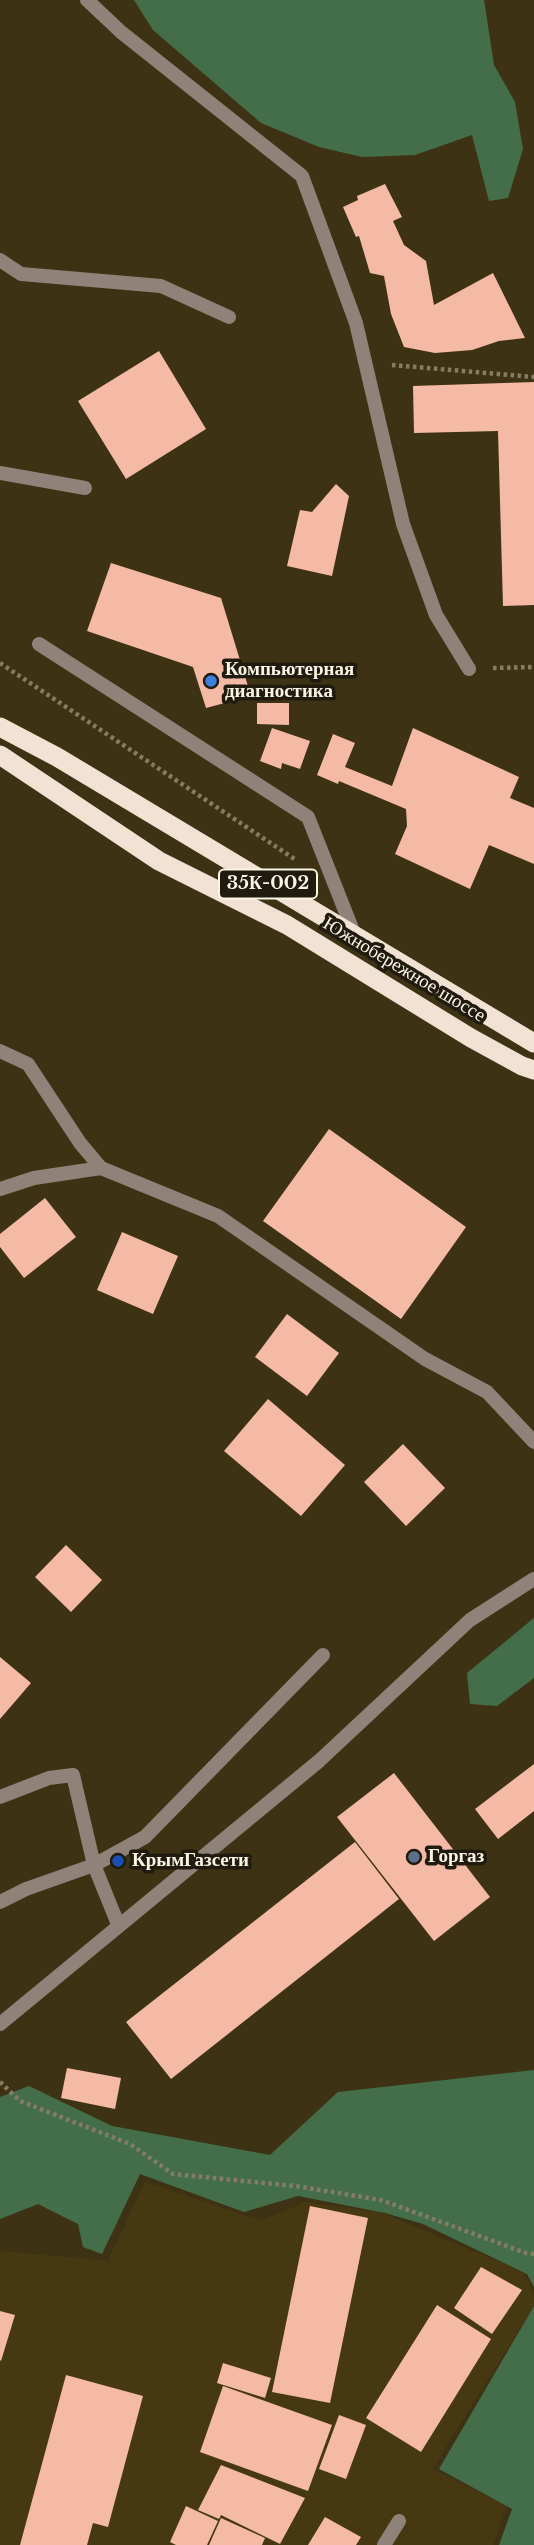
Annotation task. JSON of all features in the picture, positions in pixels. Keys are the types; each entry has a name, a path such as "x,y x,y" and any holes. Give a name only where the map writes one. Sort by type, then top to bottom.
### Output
{"highway":[{"name":"Южнобережное шоссе","path":"0,727 57,757 534,1043"},
{"name":"Южнобережное шоссе","path":"0,755 159,861 287,925 471,1038 534,1070"}],"street":[{"path":"87,0 121,32 302,176 356,323 403,524 436,615 468,669"},
{"path":"0,260 21,275 161,286 229,317"},
{"path":"0,473 85,488"},
{"path":"39,644 308,817 355,936"},
{"path":"0,1051 28,1064 79,1143 101,1168 218,1216 425,1359 487,1392 534,1442"},
{"path":"0,1189 34,1178 101,1168"},
{"path":"0,2024 319,1761 470,1620 534,1579"},
{"path":"0,1902 26,1889 94,1865 145,1838 323,1655"},
{"path":"0,1797 49,1778 73,1775 94,1865 118,1924"},
{"path":"384,2545 399,2521"}],"path":[{"path":"365,362 534,377"},
{"path":"0,663 335,885"},
{"path":"468,669 534,667"},
{"path":"0,2082 20,2101 130,2144 173,2174 295,2186 381,2200 534,2254"}],"shaded area":[{"path":"145,2182 261,2221 305,2202 379,2212 524,2272 534,2297 534,2306 432,2469 507,2506 493,2545 0,2545 0,2251 108,2261"}],"green space":[{"path":"134,0 484,0 494,65 515,102 523,149 508,198 489,201 472,135 415,155 362,157 319,147 261,123 153,30"},
{"path":"534,1618 534,1678 497,1706 470,1704 467,1673"},
{"path":"534,2070 534,2287 527,2274 423,2224 385,2213 298,2196 244,2212 140,2174 102,2254 83,2247 78,2224 38,2204 0,2219 0,2097 29,2086 112,2126 270,2155 338,2092"},
{"path":"534,2306 534,2545 499,2545 512,2509 439,2469"}],"building":[{"path":"385,184 402,217 393,221 404,245 426,261 434,305 493,273 525,338 499,341 472,350 435,353 404,347 391,314 384,276 370,273 359,236 356,237 343,207 358,200 357,196"},
{"path":"159,351 206,429 126,479 78,401"},
{"path":"534,382 534,605 503,606 498,431 414,433 413,386"},
{"path":"336,484 349,496 332,576 287,566 300,510 312,512"},
{"path":"111,563 221,598 251,696 206,708 193,667 87,631"},
{"path":"257,703 289,703 289,725 257,724"},
{"path":"272,728 310,741 300,769 282,763 281,769 260,761"},
{"path":"413,728 519,777 510,798 534,808 534,864 489,845 470,889 395,854 407,826 406,809 339,781 338,784 317,775 333,734 355,743 345,767 392,786"},
{"path":"329,1129 466,1227 401,1319 263,1221"},
{"path":"45,1198 76,1237 24,1278 0,1247 0,1234"},
{"path":"122,1232 178,1256 153,1314 97,1290"},
{"path":"287,1314 339,1353 307,1396 255,1357"},
{"path":"268,1399 345,1465 301,1516 224,1451"},
{"path":"403,1444 445,1488 406,1526 364,1482"},
{"path":"66,1545 102,1580 71,1612 35,1577"},
{"path":"0,1657 31,1683 0,1719"},
{"path":"534,1764 534,1811 498,1839 475,1809"},
{"name":"Горгаз","path":"394,1773 490,1897 434,1941 337,1817"},
{"path":"355,1842 399,1899 171,2079 126,2022"},
{"path":"67,2068 121,2078 115,2109 61,2098"},
{"path":"310,2206 368,2218 330,2403 272,2392"},
{"path":"481,2267 522,2290 492,2334 454,2308"},
{"path":"437,2305 491,2339 421,2452 366,2418"},
{"path":"0,2311 15,2315 1,2361 0,2360"},
{"path":"223,2363 271,2378 265,2398 217,2383"},
{"path":"66,2375 143,2396 108,2527 93,2523 87,2545 20,2545"},
{"path":"223,2386 332,2425 308,2491 200,2452"},
{"path":"339,2415 366,2425 346,2479 319,2469"},
{"path":"221,2465 305,2498 280,2544 221,2515 219,2519 198,2510"},
{"path":"186,2506 218,2521 207,2545 176,2545 170,2542"},
{"path":"325,2517 361,2537 356,2545 308,2545"},
{"path":"221,2518 265,2538 262,2545 209,2545"}],"place":[{"name":"Компьютерная диагностика","path":"211,681"},
{"name":"Горгаз","path":"414,1857"},
{"name":"КрымГазсети","path":"118,1861"}]}
